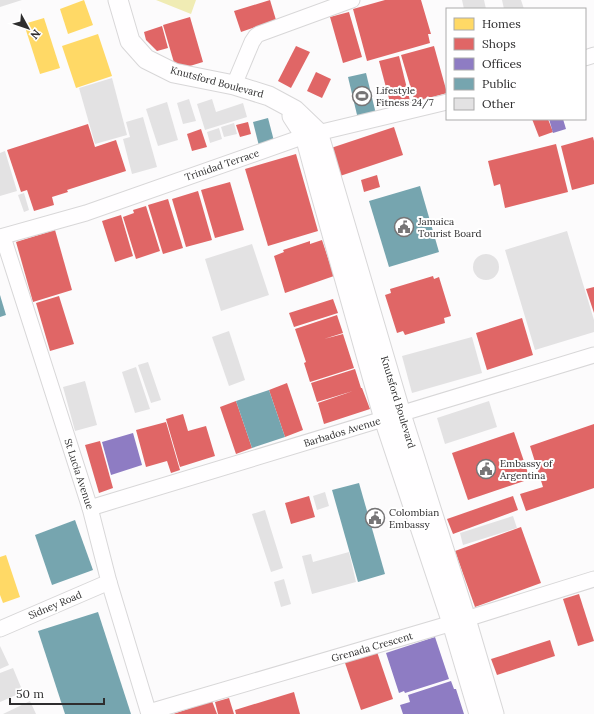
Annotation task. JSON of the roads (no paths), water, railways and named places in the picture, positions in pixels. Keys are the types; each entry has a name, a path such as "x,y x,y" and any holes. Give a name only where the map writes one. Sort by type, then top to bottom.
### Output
{"main road":[{"name":"Knutsford Boulevard","path":"118,0 130,41 146,59 174,73 234,85 268,96 295,110 312,134 393,416 459,621 494,714"},
{"name":"Knutsford Boulevard","path":"459,621 479,714"}],"street":[{"path":"234,85 252,42 258,34 352,0"},
{"name":"Trinidad Terrace","path":"1,237 86,213 312,134 446,102"},
{"name":"St Lucia Avenue","path":"1,237 90,508 109,582 149,713"},
{"name":"Barbados Avenue","path":"90,508 594,355"},
{"name":"Grenada Crescent","path":"149,713 459,621 594,579"},
{"name":"Sidney Road","path":"0,629 109,582"}],"place":[{"name":"Lifestyle Fitness 24/7","path":"362,96"},
{"name":"Jamaica Tourist Board","path":"404,227"},
{"name":"Embassy of Argentina","path":"486,469"},
{"name":"Colombian Embassy","path":"375,518"}]}
